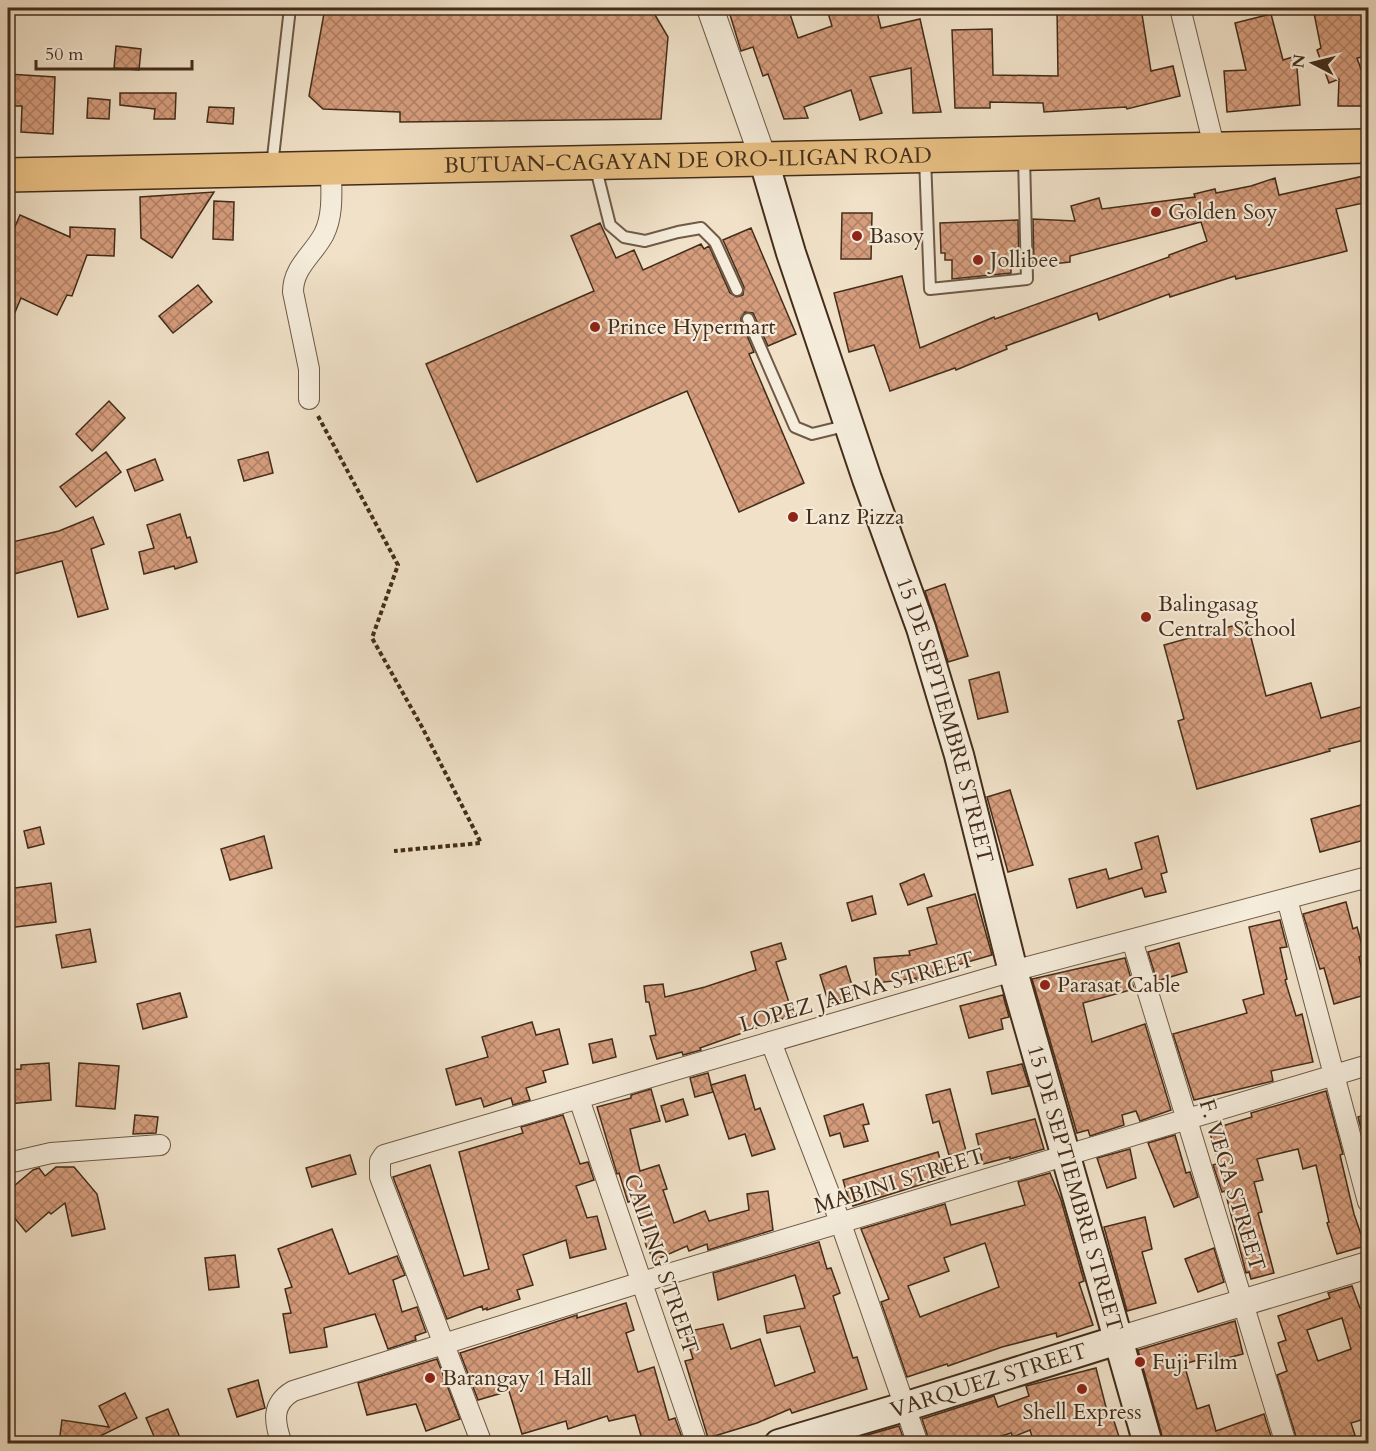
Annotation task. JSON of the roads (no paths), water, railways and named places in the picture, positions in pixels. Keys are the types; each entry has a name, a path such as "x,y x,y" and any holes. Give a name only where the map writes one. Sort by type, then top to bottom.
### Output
{"highway":[{"name":"BUTUAN-CAGAYAN DE ORO-ILIGAN ROAD","path":"8,175 1368,146"}],"main road":[{"name":"15 DE SEPTIEMBRE STREET","path":"763,158 791,253 921,628 959,754 1013,971 1148,1443"},
{"name":"VARQUEZ STREET","path":"779,1443 904,1407 1118,1340"}],"street":[{"name":"15 DE SEPTIEMBRE STREET","path":"710,8 763,158"},
{"path":"1180,8 1215,150"},
{"path":"309,399 309,369 293,284 299,267 318,244 328,223 331,168"},
{"name":"LOPEZ JAENA STREET","path":"443,1344 380,1177 380,1161 390,1152 579,1099 1013,971 1368,877"},
{"path":"1287,899 1368,1202"},
{"name":"F. VEGA STREET","path":"1132,940 1286,1443"},
{"path":"771,1042 841,1224 918,1443"},
{"name":"MABINI STREET","path":"282,1443 276,1427 276,1416 284,1396 293,1391 642,1282 1368,1065"},
{"name":"CAILING STREET","path":"579,1099 697,1443"},
{"path":"8,1163 51,1153 160,1145"},
{"name":"VARQUEZ STREET","path":"1118,1340 1368,1265"},
{"path":"443,1344 482,1443"}],"lane":[{"path":"271,169 290,8"},
{"path":"925,156 930,289 1027,279 1024,154"},
{"path":"594,162 610,225 624,237 645,241 700,228 715,242 737,290"},
{"path":"748,320 795,427 812,434 849,424"}],"place":[{"name":"Golden Soy","path":"1156,212"},
{"name":"Basoy","path":"857,236"},
{"name":"Jollibee","path":"978,260"},
{"name":"Prince Hypermart","path":"595,327"},
{"name":"Lanz Pizza","path":"793,517"},
{"name":"Balingasag Central School","path":"1146,617"},
{"name":"Parasat Cable","path":"1045,985"},
{"name":"Fuji Film","path":"1140,1362"},
{"name":"Barangay 1 Hall","path":"430,1378"},
{"name":"Shell Express","path":"1082,1389"}]}
